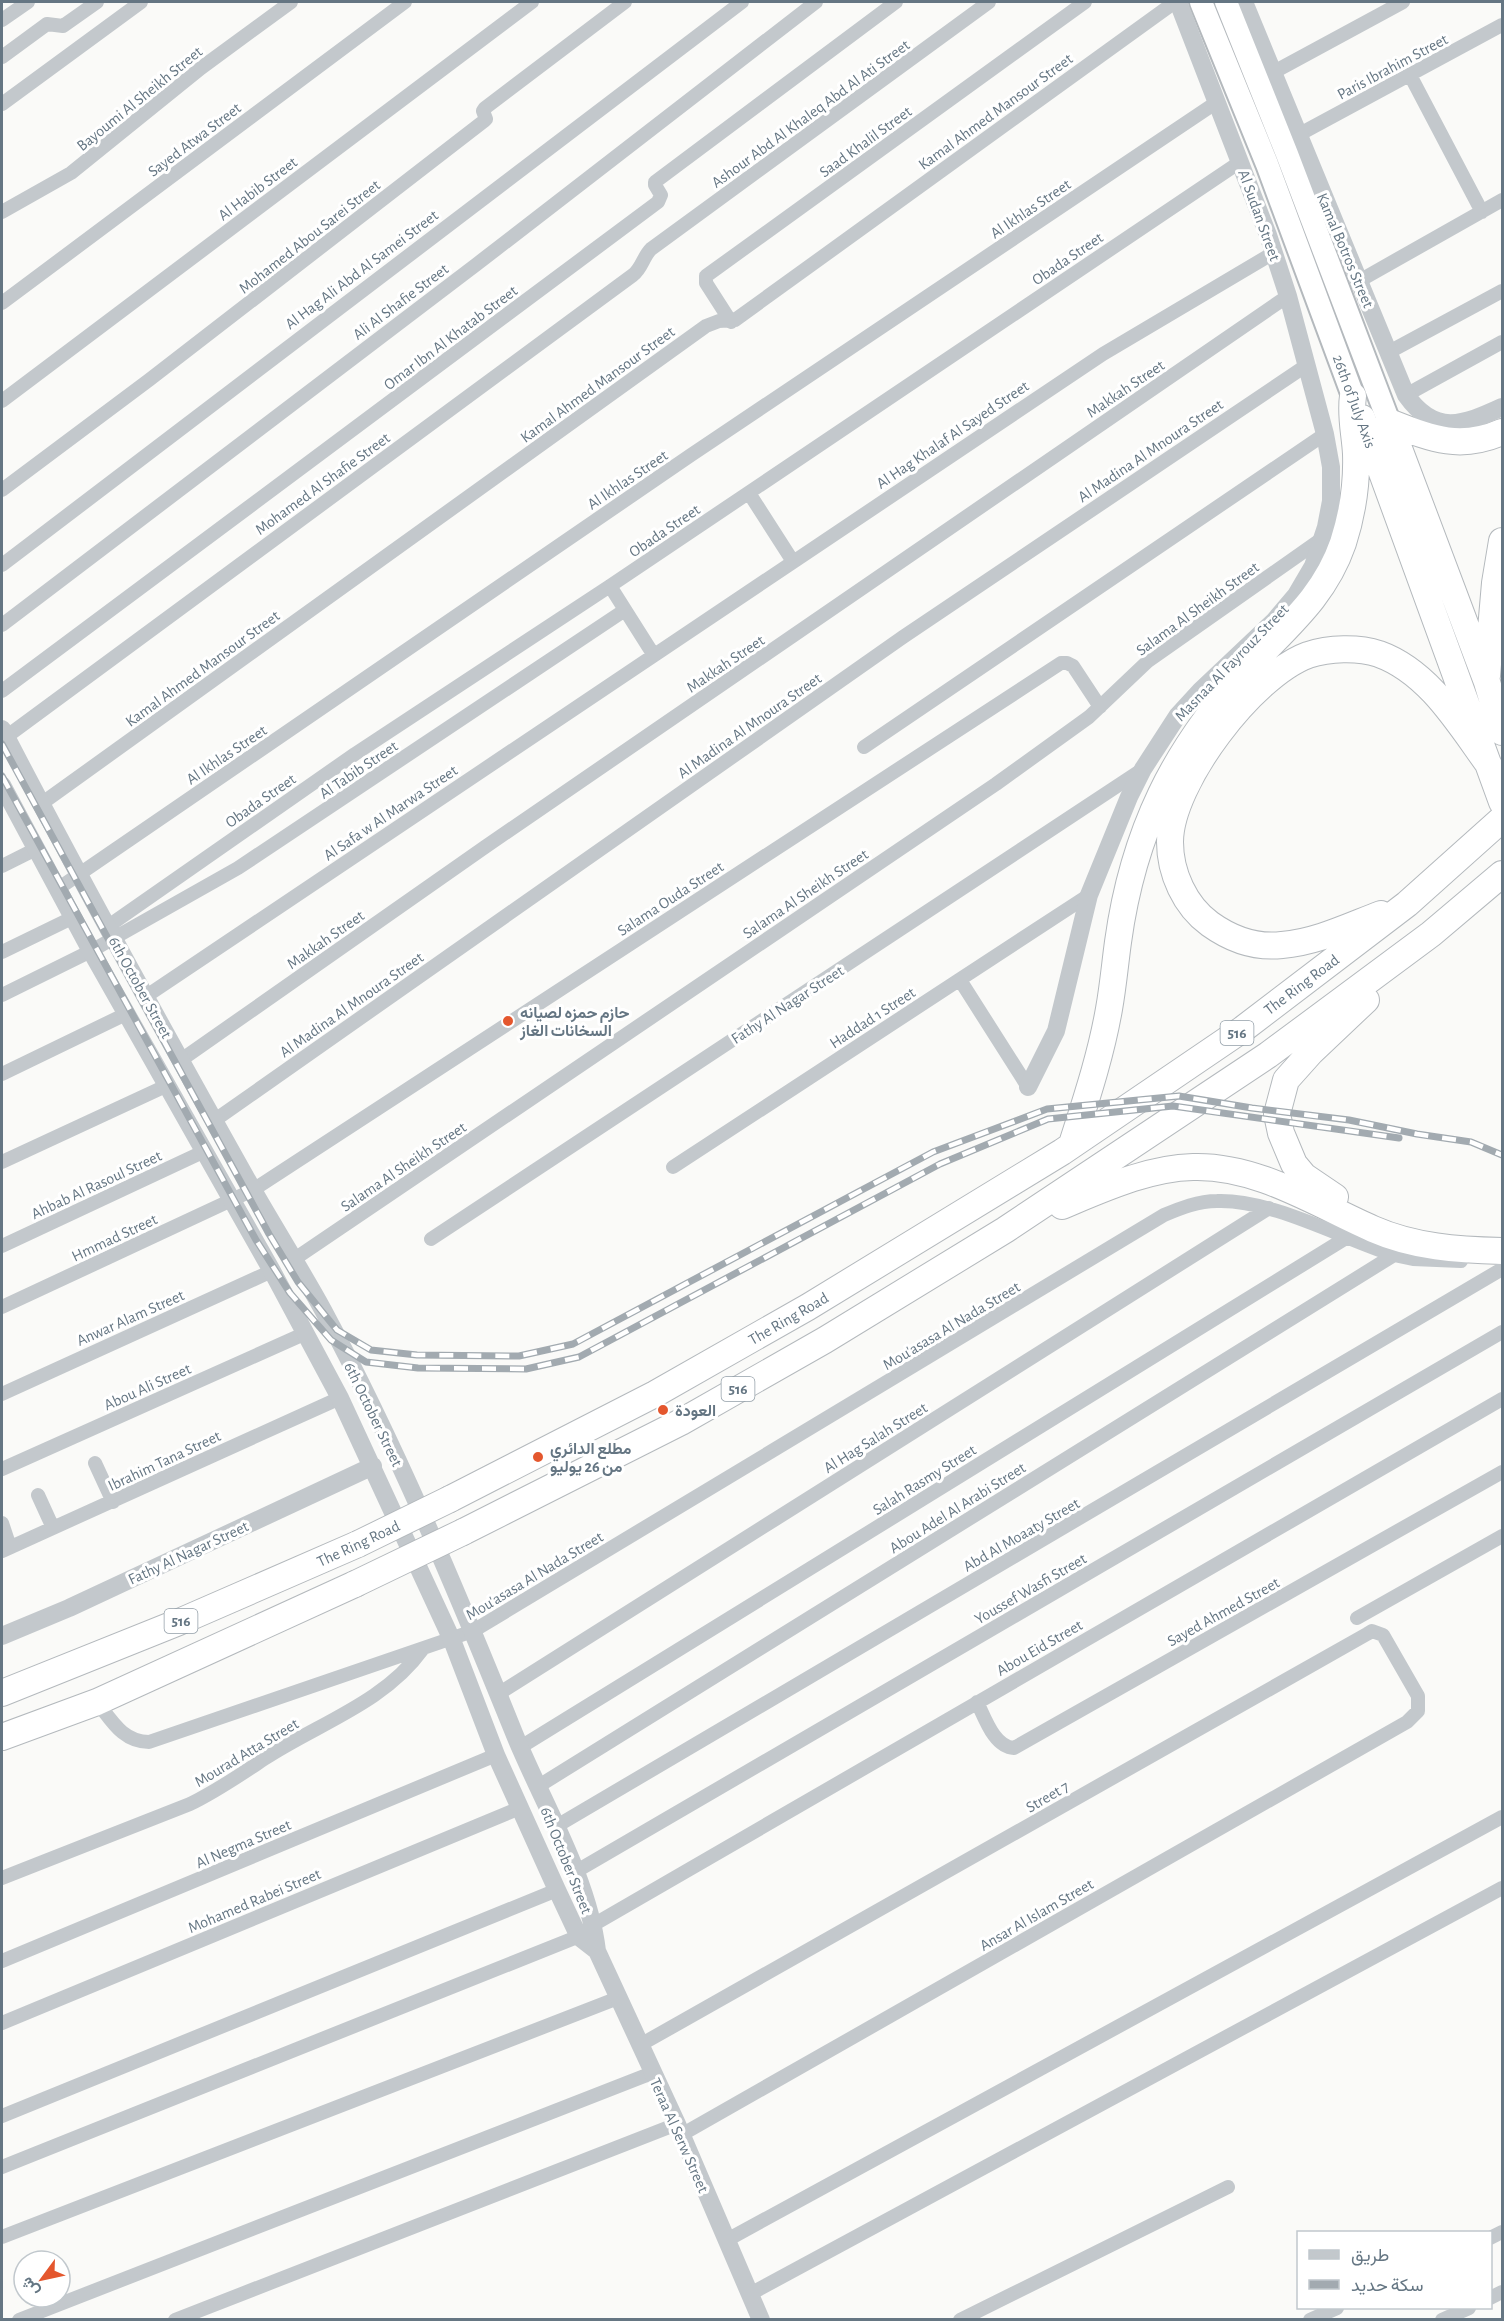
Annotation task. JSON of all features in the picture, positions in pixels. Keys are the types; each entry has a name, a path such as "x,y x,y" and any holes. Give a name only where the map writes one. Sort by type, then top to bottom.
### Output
{"highway":[{"name":"26th of July Axis","path":"1201,2 1267,164 1503,802"},
{"name":"26th of July Axis","path":"1243,3 1287,154 1487,682 1503,732"},
{"path":"1067,1148 1094,1077 1109,1009 1118,939 1128,890 1141,841 1161,794 1186,749 1215,707 1248,668 1308,608 1323,588 1338,557 1348,526 1355,486 1356,454 1351,407 1353,396"},
{"path":"1389,422 1432,439 1451,442 1470,442 1503,432"},
{"path":"1487,682 1495,583 1503,541"},
{"path":"1407,904 1308,941 1280,946 1251,944 1225,935 1202,918 1184,896 1173,869 1170,841 1175,813 1189,781 1227,722 1250,696 1276,673 1308,655 1343,649 1378,654 1410,669 1436,694 1490,765"},
{"name":"The Ring Road","path":"2,1693 179,1622 358,1544 666,1389 808,1307 1067,1148 1243,1029 1407,904 1503,819"},
{"name":"516","path":"2,1737 98,1702 463,1532 681,1422 825,1340 1005,1230 1092,1184 1431,934 1503,874"},
{"path":"1431,934 1311,1052 1286,1080 1277,1114 1281,1133 1294,1164 1304,1176 1358,1210 1422,1230 1476,1235 1503,1232"},
{"path":"1092,1184 1169,1170 1215,1168 1265,1180 1405,1241 1467,1250 1503,1251"}],"street":[{"path":"2,20 28,2"},
{"path":"2,57 47,24 63,26 97,2"},
{"path":"2,104 141,2"},
{"name":"Bayoumi Al Sheikh Street","path":"2,212 71,173 201,68 288,2"},
{"name":"Sayed Atwa Street","path":"2,303 405,2"},
{"name":"Al Habib Street","path":"2,401 532,2"},
{"name":"Mohamed Abou Sarei Street","path":"2,490 149,380 484,121 486,119 483,111 485,108 625,2"},
{"name":"Al Hag Ali Abd Al Samei Street","path":"2,565 741,2"},
{"name":"Ali Al Shafie Street","path":"2,625 477,264 816,2"},
{"name":"Omar Ibn Al Khatab Street","path":"2,691 658,202 661,195 655,182 896,2"},
{"name":"Ashour Abd Al Khaleq Abd Al Ati Street","path":"651,249 989,2"},
{"name":"Saad Khalil Street","path":"731,322 706,283 706,276 1085,2"},
{"name":"Kamal Ahmed Mansour Street","path":"41,804 706,326 719,321 731,322 1176,2"},
{"name":"Al Sudan Street","path":"1176,2 1275,252 1325,434"},
{"path":"1272,72 1403,2"},
{"name":"Kamal Botros Street","path":"1243,3 1406,395 1415,408 1429,418 1444,423 1460,424 1503,407"},
{"name":"Paris Ibrahim Street","path":"1298,135 1503,25"},
{"path":"1410,75 1482,212"},
{"name":"Al Ikhlas Street","path":"58,888 701,448 1217,102"},
{"name":"Obada Street","path":"103,942 355,754 610,586 1240,162"},
{"path":"1359,281 1503,200"},
{"name":"Mohamed Al Shafie Street","path":"4,733 633,274 641,267 651,249"},
{"name":"Al Hag Khalaf Al Sayed Street","path":"653,654 1102,354 1275,252"},
{"path":"1389,352 1503,291"},
{"name":"Makkah Street","path":"181,1060 495,841 1288,296"},
{"path":"1406,395 1503,342"},
{"name":"Al Madina Al Mnoura Street","path":"215,1120 903,637 1307,365"},
{"path":"864,747 1325,434"},
{"name":"Masnaa Al Fayrouz Street","path":"1028,1087 1056,1031 1089,895 1129,797 1143,769 1159,741 1193,699 1274,621 1296,595 1313,566 1323,538 1331,501 1331,467 1325,434"},
{"path":"749,493 792,560"},
{"name":"Salama Al Sheikh Street","path":"293,1260 996,784 1100,707 1148,661 1323,538"},
{"path":"610,586 653,654"},
{"name":"Al Tabib Street","path":"103,942 238,868 625,610"},
{"name":"Al Safa w Al Marwa Street","path":"145,997 653,654"},
{"name":"Salama Ouda Street","path":"243,1195 1060,663 1073,666 1100,707"},
{"name":"6th October Street","path":"4,733 79,874 128,1013 205,1151 243,1195 293,1260 323,1310 394,1454 473,1631 519,1748 575,1872 589,1930 597,1951"},
{"name":"Fathy Al Nagar Street","path":"431,1239 1143,769"},
{"name":"6th October Street","path":"2,790 74,917 103,942 145,997 215,1120 272,1271 340,1398 373,1466 452,1640 496,1755 556,1890 589,1930"},
{"path":"2,866 36,849"},
{"name":"Haddad 1 Street","path":"673,1167 1089,895"},
{"path":"2,952 74,917"},
{"path":"2,995 103,942"},
{"path":"960,980 1028,1087"},
{"path":"2,1074 128,1013"},
{"path":"2,1162 168,1085"},
{"name":"Ahbab Al Rasoul Street","path":"2,1246 205,1151"},
{"name":"Hmmad Street","path":"2,1307 243,1195"},
{"name":"Mou'asasa Al Nada Street","path":"98,1702 125,1735 132,1740 149,1742 473,1631 1164,1215 1189,1205 1216,1200 1243,1202 1269,1208 1394,1255 1413,1259 1503,1263"},
{"name":"Al Hag Salah Street","path":"498,1694 1269,1208"},
{"name":"Salah Rasmy Street","path":"519,1748 1346,1238"},
{"name":"Abou Adel Al Arabi Street","path":"537,1787 1394,1255"},
{"name":"Abd Al Moaaty Street","path":"555,1827 1503,1269"},
{"name":"Anwar Alam Street","path":"2,1394 272,1271"},
{"name":"Youssef Wasfi Street","path":"575,1872 1503,1332"},
{"name":"Abou Ali Street","path":"2,1469 306,1333"},
{"name":"Ibrahim Tana Street","path":"6,1549 340,1398"},
{"name":"Abou Eid Street","path":"2,2167 589,1930 977,1702 1503,1399"},
{"path":"95,1463 113,1502"},
{"name":"Fathy Al Nagar Street","path":"2,1636 69,1608 373,1466"},
{"name":"Sayed Ahmed Street","path":"977,1702 999,1743 1006,1748 1014,1748 1503,1472"},
{"path":"38,1495 53,1528"},
{"path":"2,1523 6,1549"},
{"path":"1357,1618 1503,1536"},
{"name":"Street 7","path":"640,2045 1372,1631 1387,1639 1418,1696 1418,1711 1407,1722"},
{"name":"Mourad Atta Street","path":"2,1878 212,1793 243,1775 265,1758 342,1716 404,1672 422,1650"},
{"name":"Ansar Al Islam Street","path":"175,2319 679,2129 1407,1722"},
{"name":"Al Negma Street","path":"2,1961 496,1755"},
{"name":"Mohamed Rabei Street","path":"2,2023 520,1808"},
{"path":"727,2240 1503,1817"},
{"path":"750,2294 1503,1888"},
{"path":"2,2116 556,1890"},
{"name":"Teraa Al Serw Street","path":"597,1951 679,2129 761,2319"},
{"path":"2,2237 618,1998"},
{"path":"19,2319 652,2073"},
{"path":"960,2319 1228,2187"},
{"path":"1310,2319 1332,2309"},
{"path":"1442,2319 1464,2309"}],"railway":[{"path":"2,744 269,1234 298,1282 337,1330 371,1350 417,1355 519,1356 573,1344 933,1152 1047,1109 1179,1096 1349,1120 1471,1142 1502,1155"},
{"path":"2,776 256,1240 290,1293 331,1340 366,1362 418,1368 526,1369 579,1357 940,1164 1048,1119 1173,1106 1399,1138"}],"place":[{"name":"حازم حمزه لصيانه السخانات الغاز","path":"508,1021"},
{"name":"العودة","path":"663,1410"},
{"name":"مطلع الدائري من 26 يوليو","path":"538,1457"}]}
